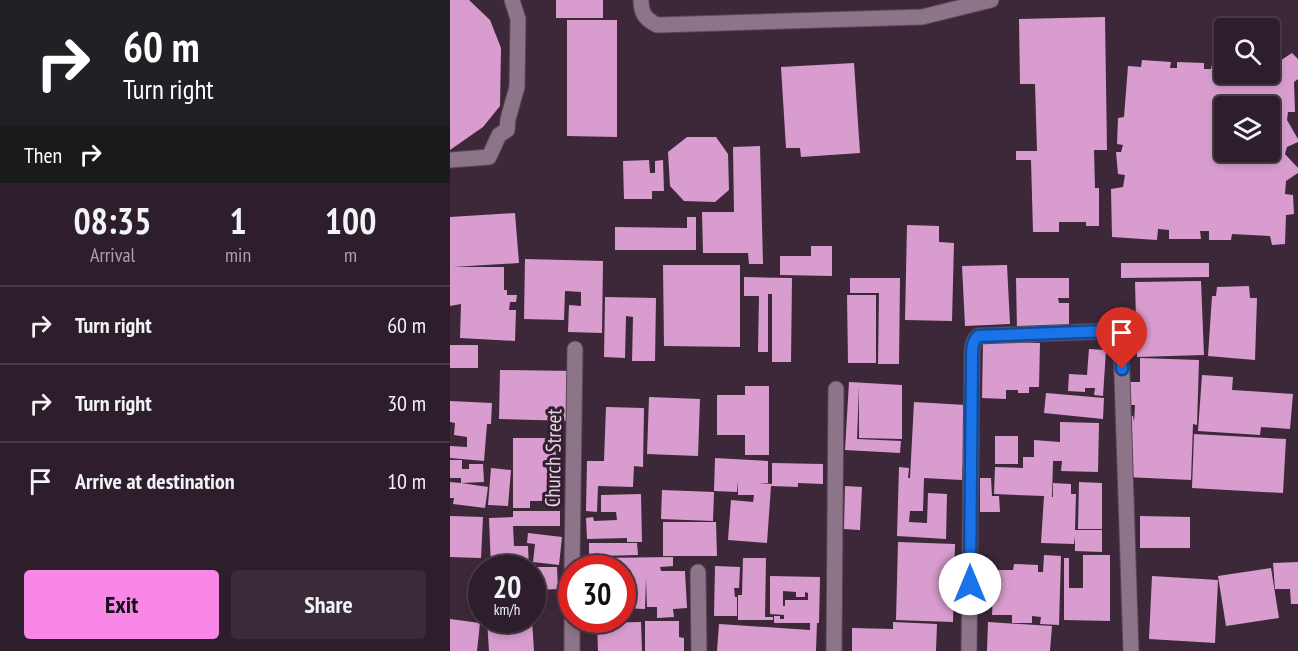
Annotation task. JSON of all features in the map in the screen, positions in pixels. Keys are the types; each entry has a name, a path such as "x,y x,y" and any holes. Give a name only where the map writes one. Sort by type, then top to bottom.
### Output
{"street":[{"path":"450,160 489,157 499,135 507,130 517,87 518,19 512,0"},
{"path":"640,0 644,16 657,25 922,18 991,0"},
{"path":"969,651 972,347 975,339 978,336 1108,331 1116,336 1121,345 1131,651"},
{"name":"Church Street","path":"572,555 575,349"},
{"path":"834,651 836,389"},
{"path":"698,572 699,651"},
{"path":"572,633 572,651"}],"building":[{"path":"450,0 469,0 490,20 501,48 500,106 483,127 450,150"},
{"path":"556,0 603,0 603,18 556,18"},
{"path":"1105,17 1107,150 1094,150 1095,188 1099,188 1099,226 1086,226 1086,222 1059,222 1059,232 1033,232 1031,160 1016,160 1016,151 1037,151 1035,84 1020,84 1019,19"},
{"path":"567,20 617,20 617,137 567,136"},
{"path":"1292,53 1298,59 1298,79 1294,82 1295,112 1288,112 1287,120 1298,142 1287,147 1285,154 1298,168 1298,173 1286,181 1285,194 1293,195 1294,214 1286,215 1285,244 1272,245 1270,236 1232,234 1231,240 1209,240 1209,231 1200,231 1201,239 1169,239 1169,230 1158,229 1157,240 1112,237 1111,189 1123,187 1125,175 1118,174 1116,152 1121,152 1123,145 1117,144 1118,118 1124,117 1128,66 1141,67 1142,60 1171,62 1170,68 1177,68 1177,62 1204,63 1204,69 1211,69 1214,64 1214,84 1280,84 1280,61"},
{"path":"854,63 860,153 801,157 800,148 786,148 781,67"},
{"path":"687,137 716,137 728,154 729,190 715,202 684,201 670,186 668,152"},
{"path":"760,146 763,264 749,264 748,253 703,253 702,212 734,212 733,147"},
{"path":"649,160 650,173 655,173 655,161 663,160 664,191 652,191 652,199 624,199 623,161"},
{"path":"515,213 519,263 453,267 504,267 504,290 507,290 507,295 517,295 516,302 510,302 509,310 516,310 515,341 460,338 461,304 450,306 450,217"},
{"path":"687,217 696,217 696,250 615,250 615,227 687,228"},
{"path":"907,225 939,226 939,242 954,243 952,321 905,320"},
{"path":"811,246 832,246 832,276 780,275 780,256 811,256"},
{"path":"525,259 603,261 602,333 568,332 569,305 581,306 581,292 565,291 564,320 524,319"},
{"path":"1121,263 1209,263 1209,277 1121,278"},
{"path":"663,265 740,265 740,347 664,346"},
{"path":"1007,265 1010,324 965,326 962,266"},
{"path":"744,277 792,278 791,362 772,362 772,294 768,294 768,352 758,352 759,296 744,296"},
{"path":"850,278 900,278 899,364 878,364 879,293 850,293"},
{"path":"1016,278 1069,278 1069,298 1058,298 1059,303 1069,303 1069,330 1017,330"},
{"path":"1201,281 1204,355 1137,357 1135,282"},
{"path":"1249,286 1250,298 1257,298 1255,360 1208,356 1212,296 1216,296 1217,287"},
{"path":"847,295 876,295 876,363 848,363"},
{"path":"605,297 656,298 655,361 632,361 633,317 626,316 625,358 604,357"},
{"path":"983,341 1040,343 1039,387 1029,387 1029,393 1006,390 1006,399 982,398"},
{"path":"450,345 478,345 478,368 450,368"},
{"path":"1089,349 1106,350 1103,396 1094,395 1095,388 1085,388 1085,392 1068,391 1069,374 1087,375"},
{"path":"1140,358 1199,360 1197,425 1193,424 1191,480 1126,477 1128,415 1133,416 1134,422 1135,405 1129,405 1130,382 1140,382"},
{"path":"500,370 574,371 573,421 499,419"},
{"path":"1202,375 1233,377 1232,390 1293,394 1290,429 1261,427 1260,435 1198,431"},
{"path":"849,382 902,385 902,439 859,438 859,386 857,439 901,441 900,453 845,450"},
{"path":"745,386 769,386 769,455 745,455 745,435 717,435 717,395 745,395"},
{"path":"1046,393 1104,398 1103,419 1044,413"},
{"path":"649,397 700,399 698,456 647,454"},
{"path":"450,401 492,403 491,424 487,424 484,461 450,458 450,446 467,447 467,437 454,435 455,423 450,422"},
{"path":"914,402 966,405 962,480 924,478 923,511 910,511 909,522 927,523 928,493 947,494 946,539 897,536 899,467 909,468 908,478 910,478"},
{"path":"606,407 644,408 643,467 634,466 633,487 598,486 597,512 586,511 587,461 604,461"},
{"path":"1060,422 1099,423 1098,472 1061,471 1062,461 1053,461 1052,497 1053,483 1071,484 1071,494 1076,494 1075,530 1102,530 1102,552 1075,551 1075,536 1074,544 1041,543 1044,496 994,494 995,467 1023,468 1023,457 1034,457 1034,440 1060,442"},
{"path":"1194,434 1286,439 1283,493 1192,488"},
{"path":"995,436 1018,436 1018,464 995,464"},
{"path":"513,438 556,438 556,501 530,501 530,508 513,508"},
{"path":"715,458 768,461 768,483 758,483 772,484 772,463 823,464 823,484 798,483 798,487 771,486 767,543 728,540 731,500 753,502 754,495 738,495 738,481 737,492 714,491"},
{"path":"450,460 462,460 462,469 469,469 469,464 483,464 484,482 461,483 461,478 450,478"},
{"path":"491,468 511,470 508,506 488,505"},
{"path":"980,478 991,478 992,496 999,496 1000,512 980,512"},
{"path":"450,482 488,487 485,508 453,504 454,498 450,498"},
{"path":"1079,482 1102,483 1102,529 1078,529"},
{"path":"845,486 862,487 860,530 844,529"},
{"path":"662,490 714,492 713,521 661,519"},
{"path":"641,494 642,542 627,542 627,538 587,539 586,518 593,517 594,521 617,520 616,512 601,512 601,495"},
{"path":"513,511 560,511 560,526 513,526 514,546 528,546 528,555 490,555 489,518 513,517"},
{"path":"450,516 483,517 481,555 450,557"},
{"path":"1140,516 1190,517 1190,548 1140,548"},
{"path":"663,522 716,522 717,556 663,556"},
{"path":"528,533 562,537 558,565 546,564 546,555 534,555 535,544 527,543"},
{"path":"898,542 955,544 953,622 896,620"},
{"path":"589,543 637,543 638,555 589,555"},
{"path":"1044,555 1061,556 1059,625 1040,624 1041,617 1032,616 1032,623 1012,623 1012,615 992,615 994,570 1013,570 1014,564 1038,565 1038,572 1043,572"},
{"path":"1083,555 1110,555 1110,621 1064,620 1064,558 1069,558 1069,588 1083,588"},
{"path":"673,557 673,566 660,567 661,571 685,571 687,608 673,609 674,617 657,618 657,607 647,607 646,578 645,609 636,609 636,558"},
{"path":"743,558 766,558 765,617 773,617 773,620 738,620 738,595 742,595"},
{"path":"1298,562 1298,604 1291,604 1290,589 1275,589 1273,563"},
{"path":"715,566 740,567 739,588 734,588 735,597 737,597 737,616 714,616"},
{"path":"546,567 557,567 558,589 546,590"},
{"path":"1271,568 1279,618 1226,626 1218,576"},
{"path":"770,576 820,577 816,651 717,651 719,624 810,630 810,623 774,623 774,616 784,619 784,615 770,614","holes":["783,591 796,592 796,597 805,597 805,592 808,593 808,600 785,600 785,606 783,606"]},
{"path":"1152,576 1218,580 1215,643 1149,639"},
{"path":"450,619 468,621 468,633 479,633 477,651 450,651"},
{"path":"645,621 679,621 679,637 684,638 684,651 645,651"},
{"path":"636,622 641,622 642,651 598,651 597,633 636,633"},
{"path":"893,622 937,624 936,651 852,651 852,628 893,629"},
{"path":"988,622 1052,626 1050,651 987,651"},
{"path":"488,633 533,633 534,651 489,651"}],"route":[{"path":"970,584 972,347 975,339 978,336 1108,331 1116,336 1121,345 1122,369"}]}
